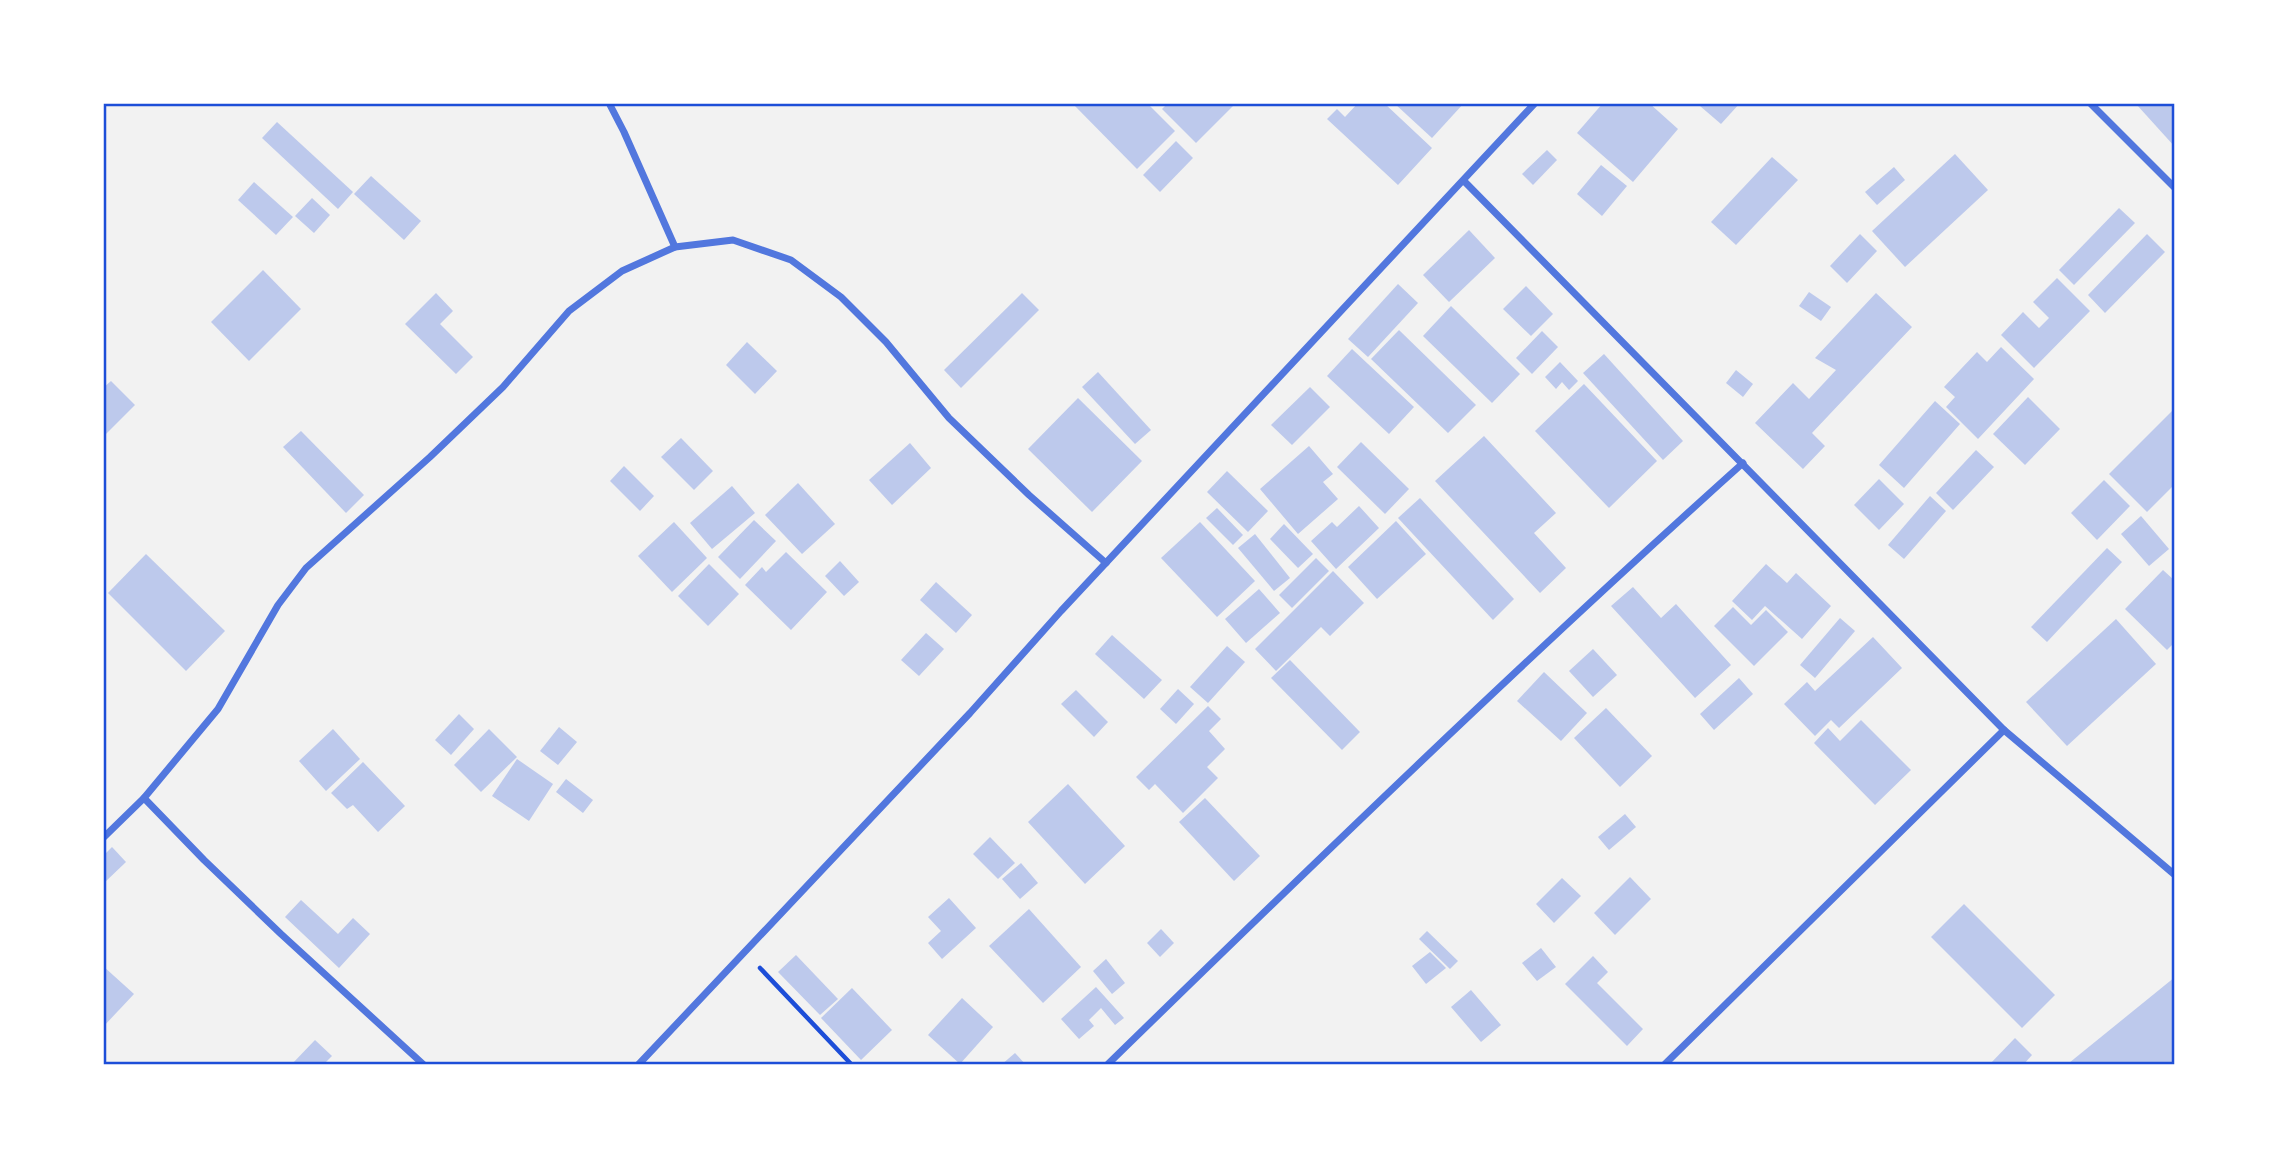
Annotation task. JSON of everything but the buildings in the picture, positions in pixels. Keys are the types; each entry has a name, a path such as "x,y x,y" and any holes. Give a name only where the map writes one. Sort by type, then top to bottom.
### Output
{"street":[{"path":"609,103 675,247"},
{"path":"638,1065 970,713 1106,563 1535,103"},
{"path":"2090,103 2175,188"},
{"path":"1464,181 2004,730 2175,874"},
{"path":"103,838 144,798 218,709 278,605 306,568 430,457 503,387 569,311 622,271 675,247 733,240 790,260 841,297 886,342 949,418 1106,563"},
{"path":"1107,1065 1398,782 1743,463"},
{"path":"1664,1065 2004,730"},
{"path":"144,798 272,925 424,1065"}],"path":[{"path":"745,952 852,1065"}]}
